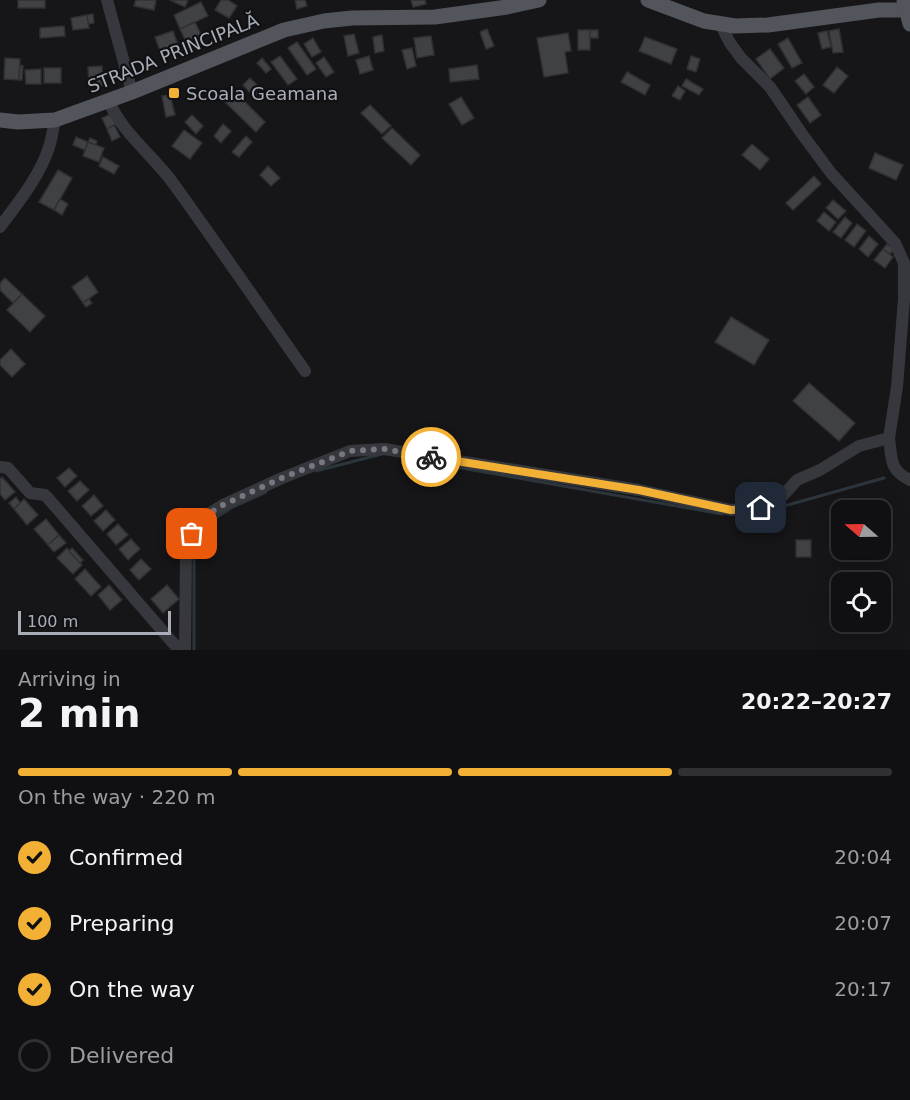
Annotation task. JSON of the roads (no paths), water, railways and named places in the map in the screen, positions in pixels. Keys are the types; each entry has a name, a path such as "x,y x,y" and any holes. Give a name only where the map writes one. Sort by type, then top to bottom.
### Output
{"main road":[{"name":"STRADA PRINCIPALĂ","path":"0,120 18,122 55,120 132,92 284,30 324,21 352,18 435,17 507,7 538,0"},
{"path":"648,0 722,25 768,25 878,5 910,10"},
{"path":"904,0 910,24"}],"street":[{"path":"107,0 132,92"},
{"path":"722,25 730,43 741,58 770,87 831,172 895,243 903,263 904,299 898,376 889,438 892,466 899,475 910,480"},
{"path":"108,100 115,116 189,206 304,371"},
{"path":"0,227 39,169 49,147 55,120"},
{"path":"185,650 186,553 192,534 205,516 262,487 350,451 384,449 639,490 731,510 761,508 779,500 797,480 820,470 859,446 889,438"},
{"path":"0,467 8,468 30,493 47,497 179,650"}],"waterway":[{"path":"316,471 382,454"},
{"path":"433,463 722,514"},
{"path":"770,510 884,478"},
{"path":"194,650 194,552 205,525 231,508 266,492"}],"place":[{"name":"Scoala Geamana","path":"174,93"}]}
